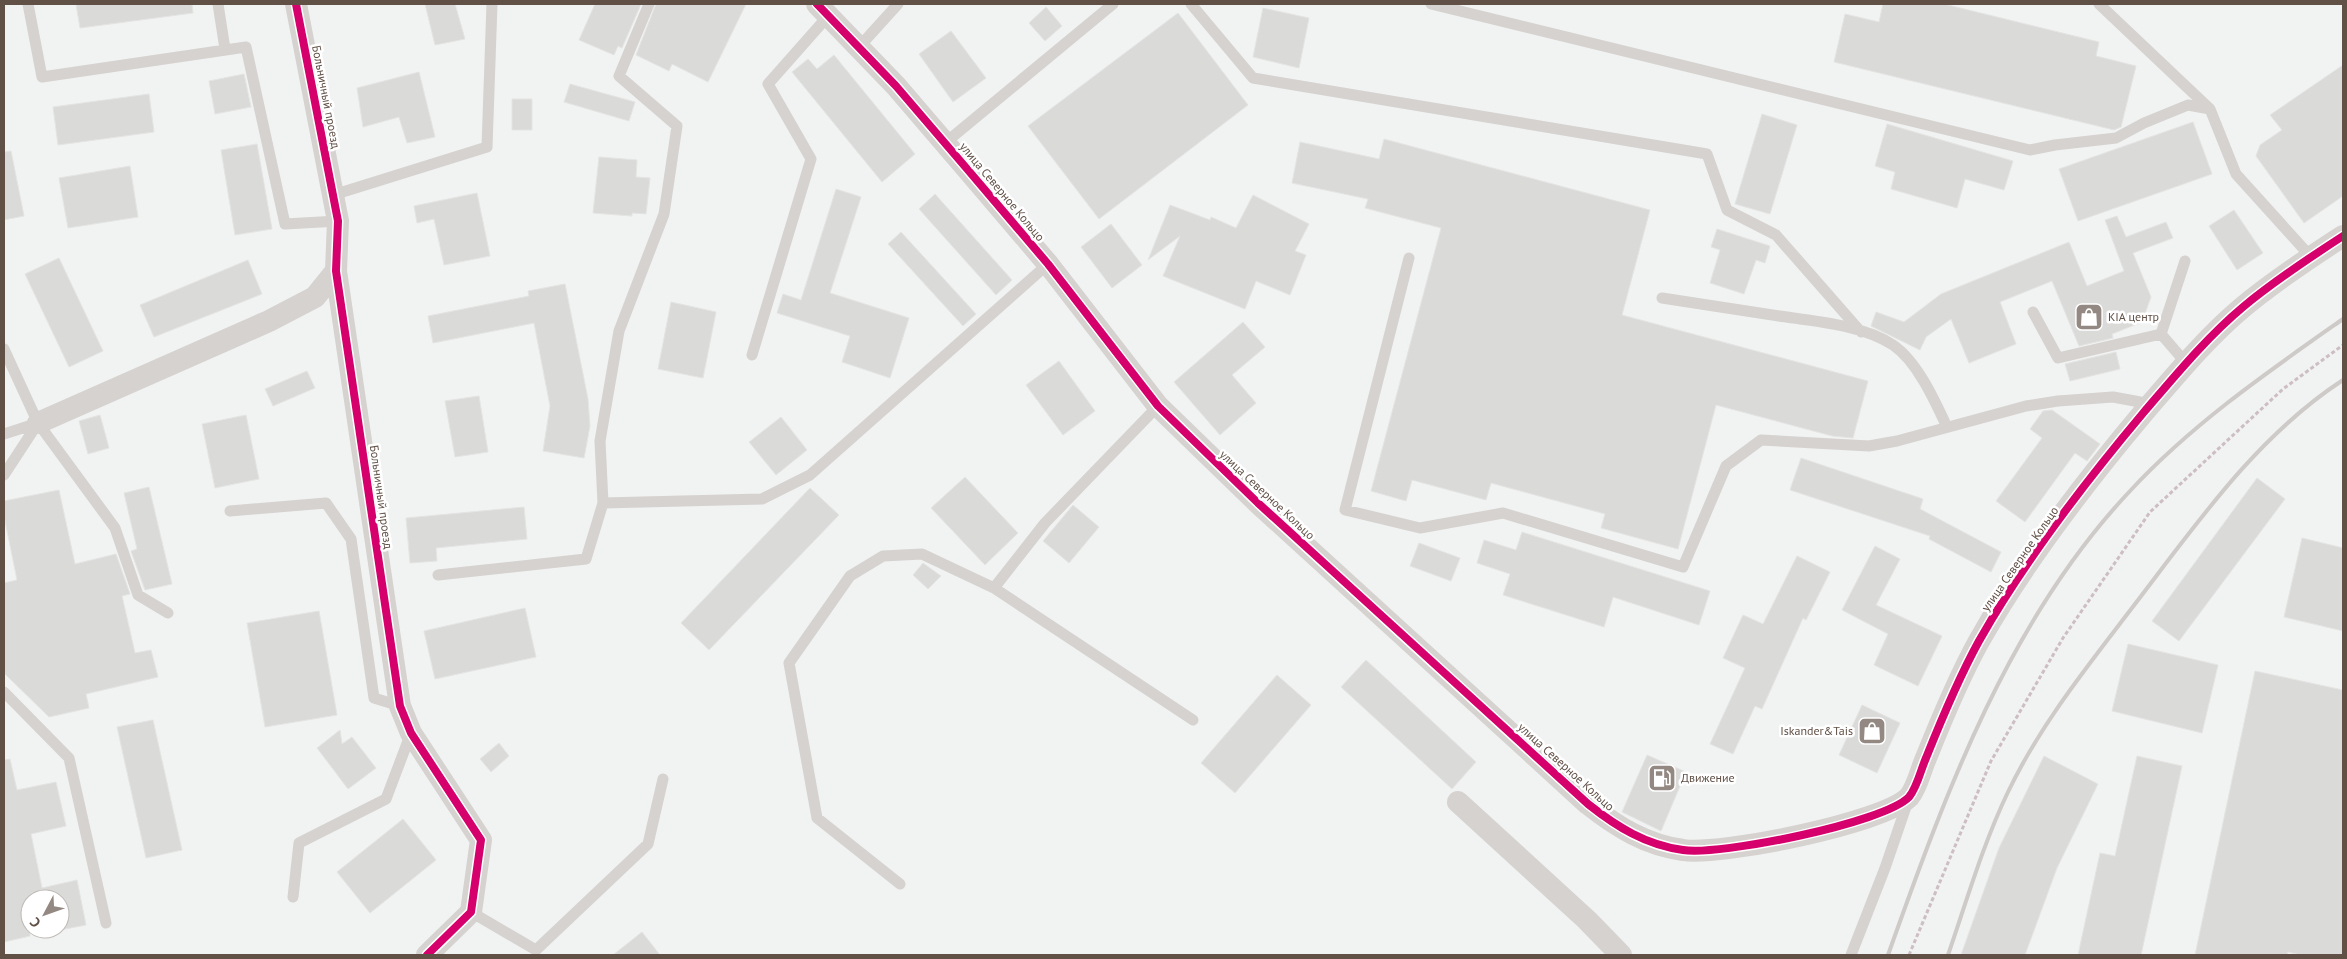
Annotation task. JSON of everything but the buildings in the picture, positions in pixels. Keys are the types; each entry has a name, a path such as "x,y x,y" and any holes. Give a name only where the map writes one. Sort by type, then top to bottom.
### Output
{"street":[{"name":"Больничный проезд","path":"296,4 338,221 336,271 400,706 411,733 481,840 471,912"},
{"name":"улица Северное Кольцо","path":"823,9 945,143 1048,264 1158,406 1258,503 1588,804 1628,833 1668,848 1686,851 1723,850 1855,822 1890,808 1909,797 1959,680 1996,614 2092,476 2186,363 2242,308 2343,236"},
{"path":"38,424 277,317 315,297 336,271"},
{"path":"1458,802 1586,920 1621,955"},
{"path":"427,955 471,912"}],"lane":[{"path":"28,4 42,77 246,47 285,224 338,221"},
{"path":"218,4 225,49"},
{"path":"333,195 487,147 492,4"},
{"path":"438,575 586,559 603,503 600,441 619,331 664,214 677,126 619,76 649,4"},
{"path":"859,47 898,4"},
{"path":"945,143 1113,4"},
{"path":"1191,4 1254,78 1707,154 1727,210 1776,235 1862,332"},
{"path":"1431,4 2030,150 2116,138 2144,123 2188,105 2210,109"},
{"path":"2089,4 2101,5 2210,109 2236,174 2311,257"},
{"path":"752,355 811,159 768,84 823,9"},
{"path":"1409,258 1345,510 1420,528 1503,513 1683,567 1726,466 1761,440 1870,446 1897,442 2026,406 2058,401 2113,397 2151,404"},
{"path":"2161,334 2185,261"},
{"path":"603,503 762,499 810,475 1048,264"},
{"path":"1662,298 1824,322 1862,332 1892,344 1924,382 1947,427"},
{"path":"2033,312 2058,358 2161,334"},
{"path":"2161,334 2186,363"},
{"path":"4,349 38,424 115,528 138,595 168,613"},
{"path":"994,588 1045,523 1158,406"},
{"path":"4,434 38,424"},
{"path":"4,475 38,424"},
{"path":"230,511 326,503 350,539 374,698 400,706"},
{"path":"900,884 817,818 788,663 850,576 883,556 922,554 994,588 1193,720"},
{"path":"4,692 69,758 106,923"},
{"path":"293,897 299,843 386,799 411,733"},
{"path":"471,912 536,950 648,844 663,779"},
{"path":"1851,955 1885,868 1909,797"}],"path":[{"path":"1909,955 1991,761 2063,638 2150,512 2283,389 2343,345"}],"railway":[{"path":"1888,955 1933,832 1985,710 2016,651 2049,595 2087,541 2130,491 2179,443 2232,399 2343,319"},
{"path":"1948,955 1976,872 2008,792 2035,742 2067,694 2205,512 2230,483 2283,427 2312,402 2343,380"}],"cycle path":[{"path":"296,4 338,221 336,271 400,706 411,733 481,840 471,912 427,955"},
{"path":"817,4 896,86 1048,264 1158,406 1258,503 1588,804 1632,834 1669,848 1702,851 1800,836 1868,817 1894,807 1909,797 1917,784 1924,762 1951,699 1979,641 2035,552 2078,494 2144,412 2216,331 2267,288 2343,236"}],"place":[{"name":"KIA центр","path":"2089,317"},
{"name":"Iskander&Tais","path":"1872,731"},
{"name":"Движение","path":"1662,778"}]}
